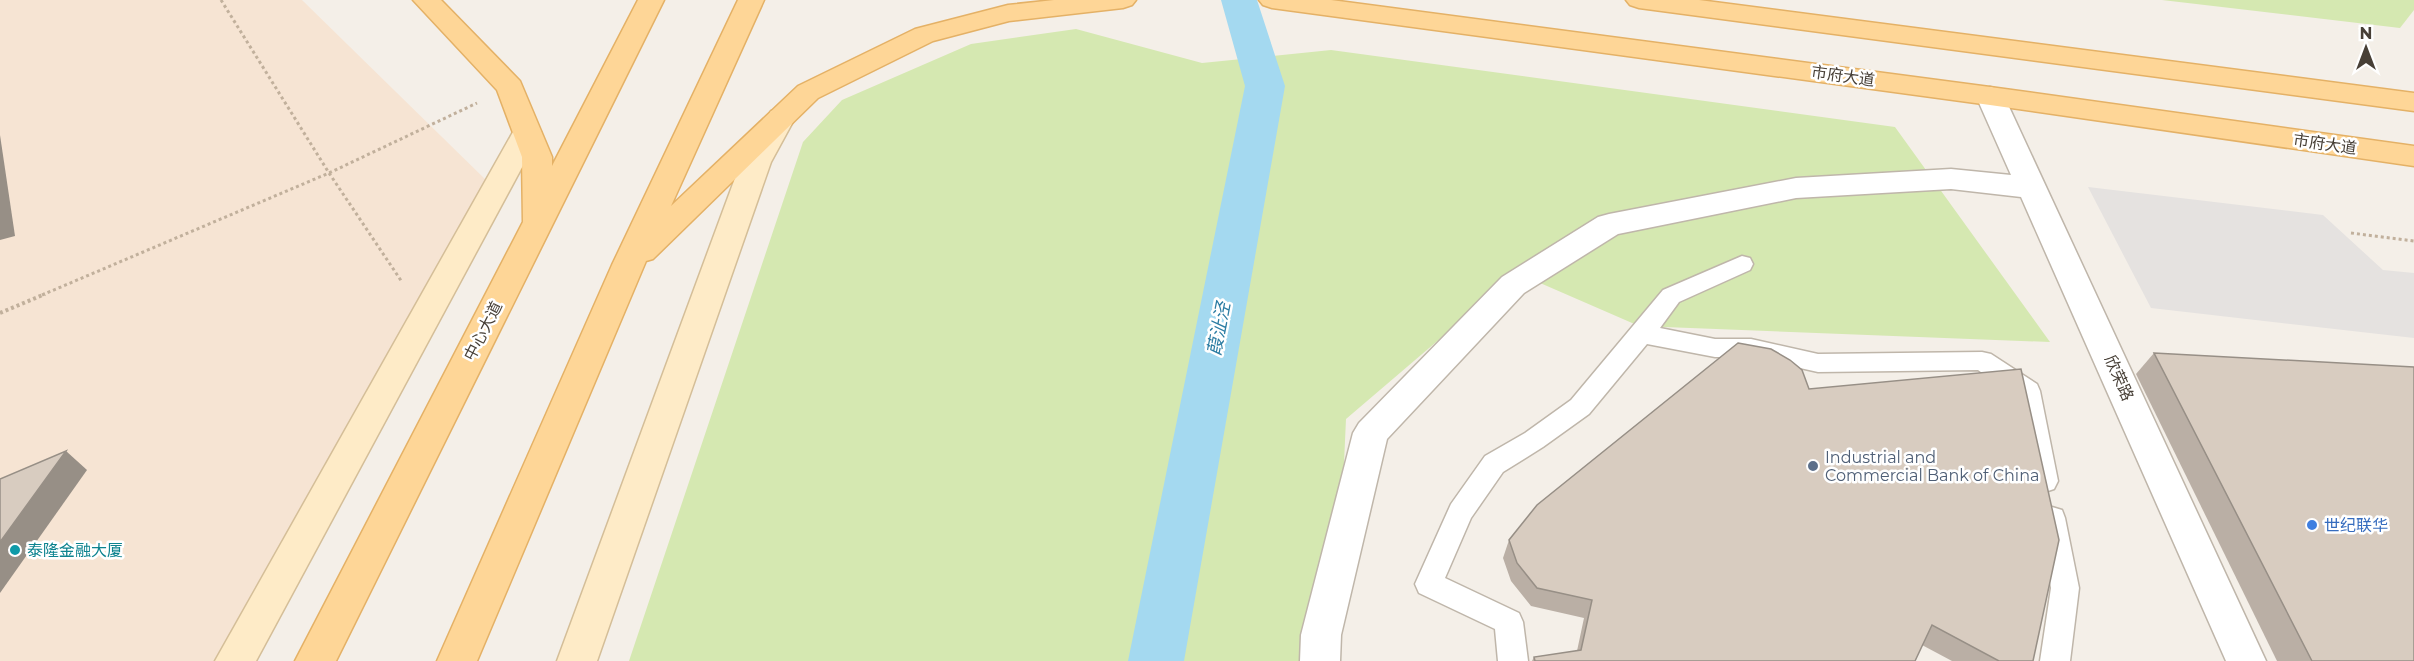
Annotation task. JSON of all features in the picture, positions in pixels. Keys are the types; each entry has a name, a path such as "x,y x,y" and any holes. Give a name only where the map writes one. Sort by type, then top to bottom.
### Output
{"main road":[{"path":"426,0 510,87 537,157 537,226"},
{"name":"中心大道","path":"315,661 651,0"},
{"path":"458,661 628,265 751,0"},
{"path":"628,265 808,92 924,35 1008,13 1123,0"},
{"name":"市府大道","path":"1272,0 1990,96 2414,156"},
{"path":"1639,0 2414,102"},
{"path":"577,661 756,162 781,118"},
{"path":"235,661 527,132"}],"street":[{"name":"欣荣路","path":"1990,96 2246,661"},
{"path":"1320,661 1321,635 1371,433 1513,285 1609,225 1796,188 1952,179 2033,188"}],"lane":[{"path":"1513,661 1509,622 1429,585 1460,512 1494,464 1534,440 1580,407 1671,296 1742,264"},
{"path":"1642,334 1714,348 1752,348 1818,363 1982,361 2028,390 2065,588 2055,661"}],"path":[{"path":"221,0 329,172 426,317"},
{"path":"0,314 329,172 510,87"},
{"path":"2351,232 2414,241"}],"shaded area":[{"path":"0,0 302,0 488,182 216,661 0,661"},
{"path":"2088,187 2323,215 2383,270 2414,273 2414,338 2151,308"}],"green space":[{"path":"2162,0 2414,0 2414,10 2400,28"},
{"path":"1076,29 1202,63 1331,50 1895,127 2050,342 1639,326 1517,273 1346,419 1335,661 629,661 803,142 842,100 971,44"}],"building":[{"name":"Industrial and Commercial Bank of China","path":"1738,343 1771,349 1790,360 1802,370 1809,389 2021,369 2059,540 2033,661 1999,661 1932,625 1915,661 1535,661 1534,657 1581,650 1592,600 1537,588 1517,563 1509,540 1537,505"},
{"name":"世纪联华","path":"2154,353 2414,367 2414,661 2312,661"},
{"path":"66,451 0,542 0,479"}],"waterway":[{"name":"葭沚泾","path":"1156,661 1265,86 1239,0"}],"place":[{"name":"Industrial and Commercial Bank of China","path":"1813,466"},
{"name":"世纪联华","path":"2312,525"},
{"name":"泰隆金融大厦","path":"15,550"}]}
